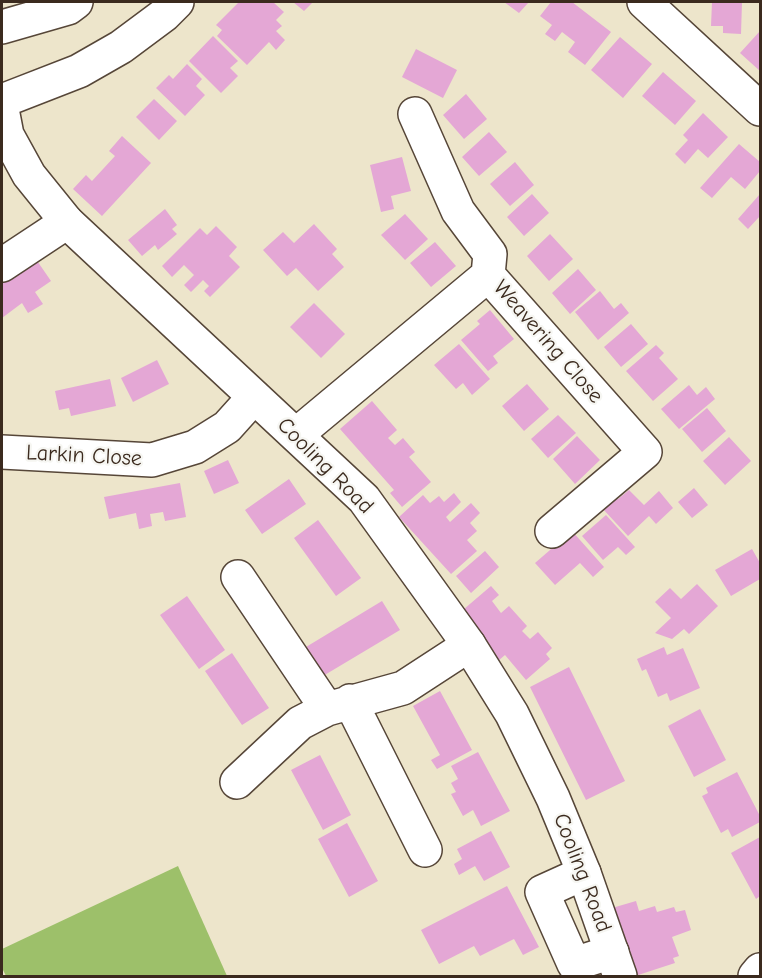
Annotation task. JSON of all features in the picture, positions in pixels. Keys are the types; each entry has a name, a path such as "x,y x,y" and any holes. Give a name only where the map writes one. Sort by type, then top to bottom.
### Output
{"street":[{"path":"2,27 68,8 76,2"},
{"path":"2,101 79,71 121,47 164,15 177,2"},
{"path":"644,2 760,109"},
{"name":"Cooling Road","path":"2,109 7,135 29,175 67,222 364,499 469,645 512,714 553,798 584,873 616,964"},
{"path":"415,114 458,211 490,254 488,275"},
{"path":"2,265 67,222"},
{"name":"Weavering Close","path":"296,435 488,275 645,452 552,531"},
{"name":"Larkin Close","path":"2,452 152,460 195,447 227,427 254,397"},
{"path":"238,577 338,705 425,850"},
{"path":"237,782 300,723 338,705 403,688 469,645"},
{"path":"584,873 542,892 574,964 616,964"},
{"path":"755,976 760,970"}],"green space":[{"path":"178,866 227,976 6,976 2,968 2,949"}],"building":[{"path":"239,2 273,2 284,12 276,20 282,26 276,31 285,40 276,50 269,42 247,65 217,36 222,30 216,25"},
{"path":"293,2 313,2 304,11"},
{"path":"504,2 529,2 519,13"},
{"path":"551,2 572,2 611,32 585,65 568,52 575,42 562,32 555,41 545,34 552,25 540,16"},
{"path":"712,2 742,2 741,34 723,33 723,26 711,26"},
{"path":"760,31 760,71 740,53"},
{"path":"213,36 238,61 230,68 238,76 221,93 189,61"},
{"path":"620,37 652,64 623,98 591,70"},
{"path":"416,49 457,70 443,98 402,77"},
{"path":"187,64 202,79 196,86 205,95 185,116 156,88 169,75 173,79"},
{"path":"663,72 696,101 675,125 642,96"},
{"path":"466,94 487,119 464,139 443,115"},
{"path":"154,99 177,121 159,140 136,117"},
{"path":"703,113 728,137 708,158 698,149 685,164 675,154 688,140 683,135"},
{"path":"489,132 507,152 479,176 462,157"},
{"path":"122,136 151,163 102,216 73,189 86,175 92,181 115,156 109,151"},
{"path":"739,144 760,162 760,171 745,189 731,177 712,198 700,188"},
{"path":"402,157 411,191 391,196 394,209 381,212 370,165"},
{"path":"515,162 534,185 510,206 490,184"},
{"path":"532,194 549,213 524,236 507,217"},
{"path":"760,194 760,216 748,229 738,219"},
{"path":"165,209 177,225 172,229 177,234 158,250 155,245 142,256 128,240"},
{"path":"405,214 428,239 405,260 381,235"},
{"path":"314,224 337,249 332,254 344,267 318,291 296,268 287,276 263,250 283,232 294,243"},
{"path":"216,226 237,247 229,256 240,267 210,297 204,291 209,286 203,280 191,292 184,285 194,275 184,265 172,277 162,266 200,228 207,235"},
{"path":"550,234 573,259 549,281 527,256"},
{"path":"435,242 456,266 431,287 410,263"},
{"path":"31,252 51,281 35,292 43,304 28,313 22,303 2,318 2,272"},
{"path":"578,269 596,290 570,314 552,293"},
{"path":"600,291 614,309 621,303 629,313 598,340 575,312"},
{"path":"314,303 345,334 321,358 290,327"},
{"path":"490,310 514,339 493,356 498,363 488,371 461,340 480,324 477,321"},
{"path":"631,324 648,344 621,367 604,347"},
{"path":"459,344 490,379 472,395 463,383 456,389 434,365"},
{"path":"656,345 664,353 659,358 678,379 653,401 626,371"},
{"path":"157,360 169,384 133,402 121,378"},
{"path":"110,379 116,406 71,416 69,408 59,410 55,391"},
{"path":"527,384 549,409 524,431 502,406"},
{"path":"689,385 697,395 706,387 715,399 679,429 661,409"},
{"path":"372,401 397,430 388,438 395,445 403,438 415,452 409,457 431,482 402,507 390,493 394,490 340,429"},
{"path":"707,408 726,431 702,452 682,429"},
{"path":"558,415 576,433 548,458 531,439"},
{"path":"577,436 600,460 575,484 553,459"},
{"path":"729,437 751,461 725,485 703,461"},
{"path":"228,460 239,483 214,494 204,471"},
{"path":"289,479 306,504 262,534 245,510"},
{"path":"180,483 186,517 165,521 163,512 150,514 152,526 139,529 136,513 109,519 104,497"},
{"path":"694,488 708,505 692,518 678,502"},
{"path":"629,490 644,505 659,491 673,508 656,524 649,516 628,536 602,508 615,496 618,499"},
{"path":"454,493 461,502 446,517 450,522 471,503 480,513 470,523 477,531 467,540 477,551 451,574 399,517 423,495 430,503 439,496 444,502"},
{"path":"606,515 635,547 626,555 618,547 603,560 582,536"},
{"path":"318,520 361,578 336,596 294,538"},
{"path":"572,531 604,567 593,577 580,563 555,585 535,563"},
{"path":"752,549 760,563 760,579 731,596 715,570"},
{"path":"485,551 499,567 471,593 456,576"},
{"path":"697,584 718,606 689,634 684,629 672,639 655,633 671,618 655,602 670,588 681,599"},
{"path":"491,586 499,595 492,601 501,613 509,606 527,626 522,631 530,639 538,632 552,648 546,654 550,659 526,680 505,655 498,661 457,615"},
{"path":"187,596 225,650 199,669 160,615"},
{"path":"382,601 400,630 323,676 306,647"},
{"path":"664,647 667,655 683,648 700,688 670,701 667,693 658,697 646,669 642,671 637,659"},
{"path":"232,653 269,708 242,725 205,671"},
{"path":"569,667 625,781 586,800 530,687"},
{"path":"440,691 472,750 437,769 431,760 440,755 413,706"},
{"path":"700,709 726,760 694,777 668,726"},
{"path":"478,752 510,811 481,826 473,810 463,816 451,794 456,792 451,783 458,779 451,766"},
{"path":"320,755 351,815 323,830 291,770"},
{"path":"737,772 760,816 760,822 732,837 728,829 721,833 702,796 708,793 706,788"},
{"path":"347,823 378,881 349,897 318,839"},
{"path":"491,831 510,867 484,881 475,866 459,875 454,864 462,859 457,849"},
{"path":"760,837 760,896 756,899 731,853"},
{"path":"507,886 539,947 523,955 514,939 480,956 474,946 439,964 421,930"},
{"path":"636,901 639,911 655,906 657,912 674,907 676,912 685,910 691,930 672,937 679,956 673,958 675,963 635,976 612,908"}]}
